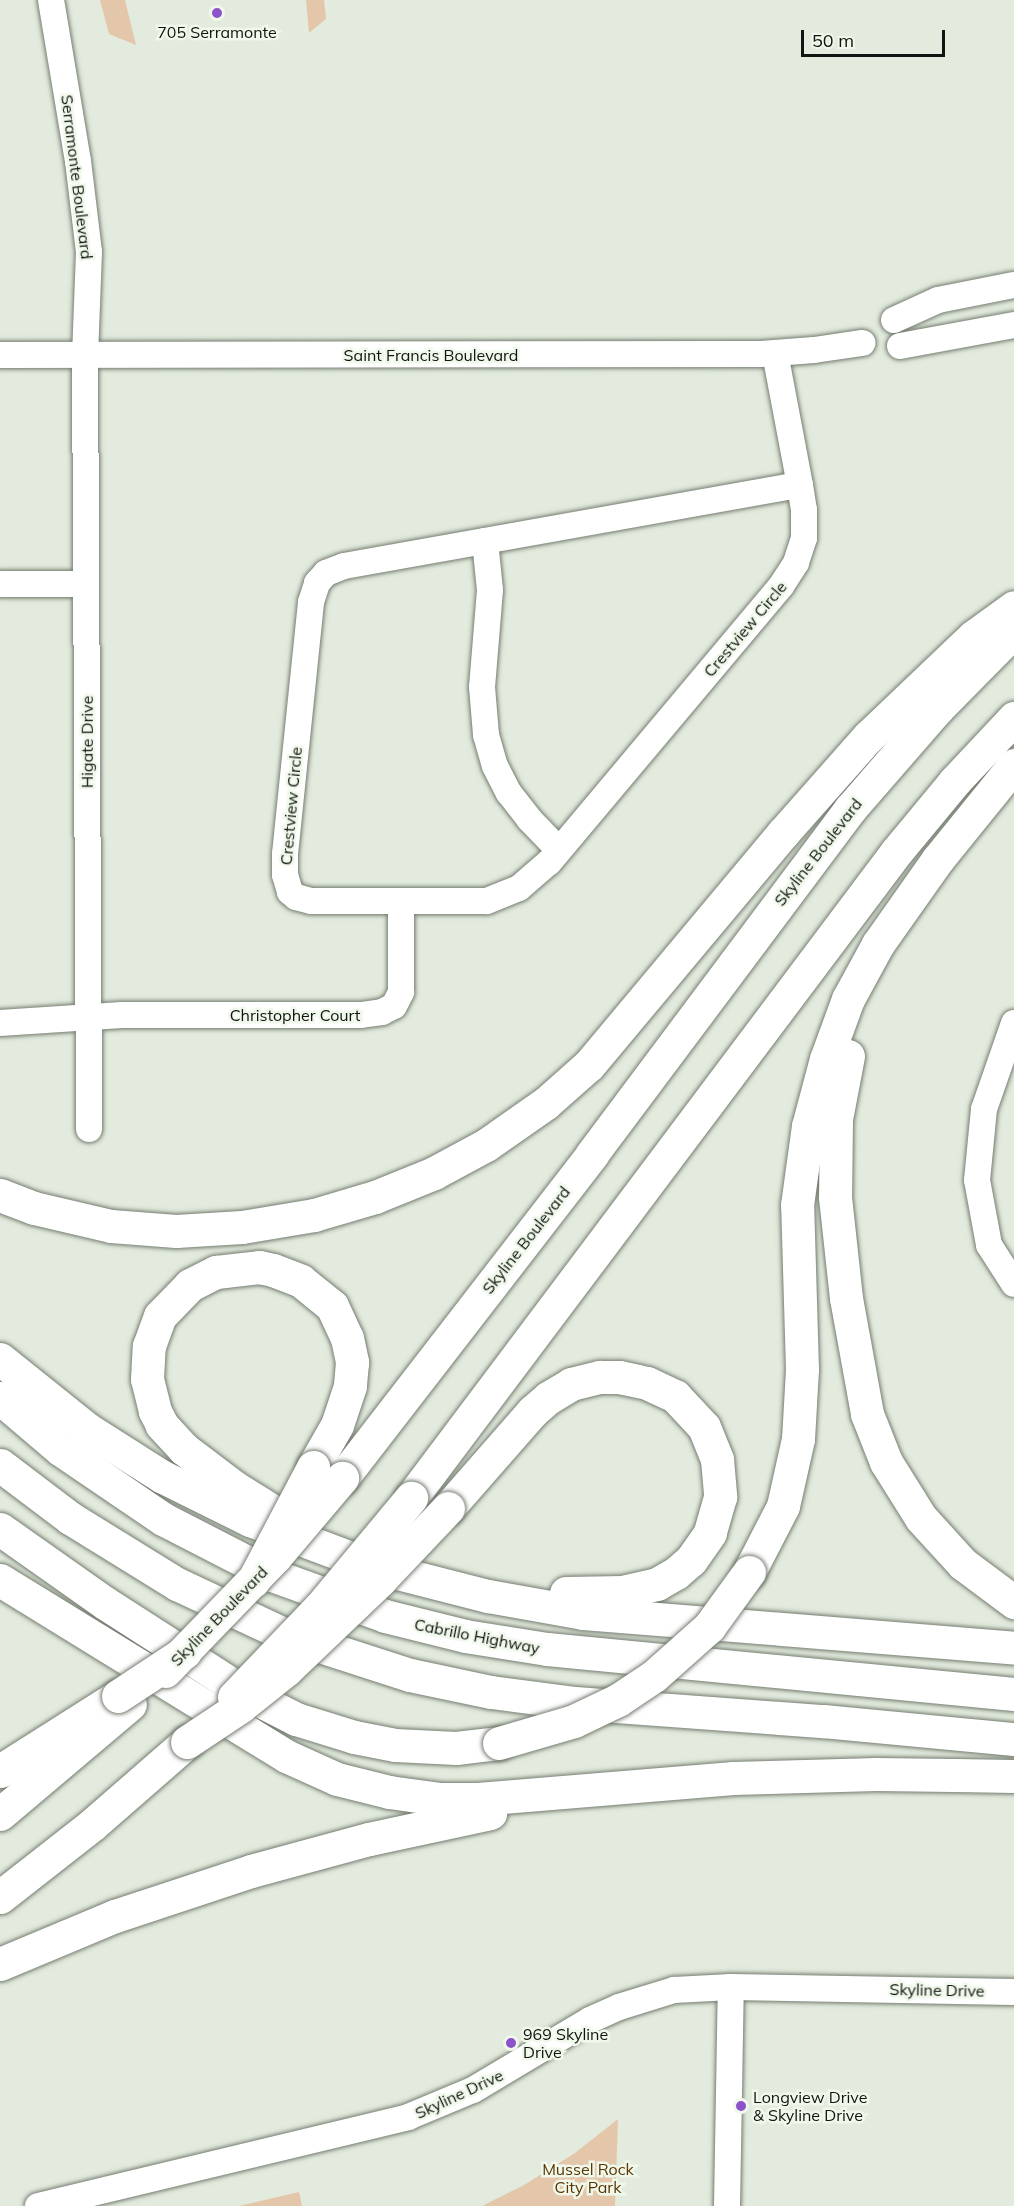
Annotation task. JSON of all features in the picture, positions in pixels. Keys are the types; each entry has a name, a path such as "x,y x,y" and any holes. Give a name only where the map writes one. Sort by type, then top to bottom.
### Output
{"main road":[{"path":"0,1195 34,1208 111,1226 176,1231 242,1227 314,1215 375,1197 434,1173 486,1145 546,1103 589,1065 861,745 974,636 1014,607"},
{"name":"Skyline Boulevard","path":"124,1700 185,1652 254,1581 328,1473 598,1146 850,809 937,709 1014,631"},
{"path":"0,1897 93,1824 187,1742 233,1698 321,1606 411,1498 876,877 925,815 1014,718"},
{"path":"0,1528 114,1609 247,1694 296,1719 354,1737 395,1745 456,1748 499,1743 574,1721 618,1700 654,1676 709,1627 749,1572 783,1506 798,1439 802,1369 797,1205 813,1103 833,1039 857,980 878,944 913,892 1014,765"},
{"path":"913,892 863,1006 840,1093 834,1177 846,1298 867,1414 894,1477 911,1505 941,1543 981,1579 1014,1602"},
{"path":"328,1473 352,1374 347,1338 332,1306 301,1281 259,1267 216,1272 190,1285 160,1316 148,1346 148,1387 162,1425 184,1449 234,1487 289,1521 378,1568"},
{"path":"0,1359 87,1429 161,1476 250,1520 378,1568 517,1602 583,1613 1014,1648"},
{"path":"187,1742 241,1706 287,1669 380,1580 541,1404 571,1384 600,1377 638,1380 675,1396 704,1427 714,1448 720,1472 720,1497 711,1533 691,1560 676,1573 657,1584 623,1592 586,1593 430,1582"},
{"name":"Cabrillo Highway","path":"0,1398 60,1449 172,1524 272,1575 385,1616 465,1636 547,1649 1014,1694"},
{"path":"0,1465 79,1524 177,1584 286,1635 389,1669 491,1692 575,1703 823,1721 1014,1739"},
{"path":"0,1580 36,1600 265,1745 305,1766 350,1783 401,1795 451,1799 502,1798 710,1779 846,1775 1014,1776"},
{"path":"0,1771 124,1700"},
{"path":"0,1814 124,1700"},
{"path":"0,1964 115,1916 290,1859 505,1809 651,1784"}],"street":[{"name":"Serramonte Boulevard","path":"51,0 78,160 89,252 85,355"},
{"path":"894,320 938,300 1014,285"},
{"path":"900,346 1014,325"},
{"name":"Saint Francis Boulevard","path":"0,355 775,353 862,343"},
{"name":"Crestview Circle","path":"775,353 800,485 804,510 804,538 790,574 559,850 529,881 498,898 474,902 303,900 296,897 286,885 285,854 312,596 321,577 338,567 800,485"},
{"name":"Higate Drive","path":"85,355 89,1129"},
{"path":"485,541 490,590 482,687 486,735 495,766 509,793 529,819 559,850"},
{"path":"0,584 86,584"},
{"name":"Christopher Court","path":"88,1018 133,1015 361,1015 386,1011 397,1002 401,992 401,902"},
{"path":"0,1023 88,1018"},
{"path":"1014,1023 984,1109 977,1180 989,1245 1014,1284"},
{"path":"727,2206 731,1987"},
{"name":"Skyline Drive","path":"38,2206 408,2117 473,2090 561,2037 619,2007 674,1990 731,1987 1014,1992"}],"green space":[{"path":"100,0 125,0 136,45 109,34"},
{"path":"306,0 324,0 326,19 309,33"},
{"name":"Mussel Rock City Park","path":"618,2119 615,2206 482,2206 524,2185 575,2153"},
{"path":"299,2192 302,2206 239,2206"}],"place":[{"name":"705 Serramonte","path":"217,13"},
{"name":"969 Skyline Drive","path":"511,2043"},
{"name":"Longview Drive & Skyline Drive","path":"741,2106"}]}
